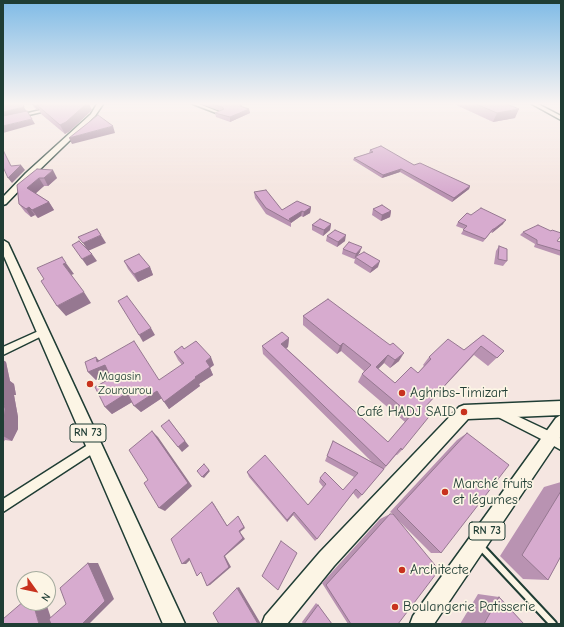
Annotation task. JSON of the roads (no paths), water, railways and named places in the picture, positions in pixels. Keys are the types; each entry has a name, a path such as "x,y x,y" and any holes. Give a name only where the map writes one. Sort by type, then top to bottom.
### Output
{"main road":[{"path":"3,202 74,133"},
{"name":"RN 73","path":"3,243 174,624"},
{"path":"273,624 327,559 464,412 561,408"},
{"name":"RN 73","path":"421,624 558,435"}],"street":[{"path":"3,351 43,332"},
{"path":"495,411 558,435"},
{"path":"3,506 94,446"}],"lane":[{"path":"478,544 553,624"}],"place":[{"name":"Magasin Zourourou","path":"90,384"},
{"name":"Aghribs-Timizart","path":"402,393"},
{"name":"Café HADJ SAID","path":"464,412"},
{"name":"Marché fruits et légumes","path":"445,492"},
{"name":"Architecte","path":"402,570"},
{"name":"Boulangerie Patisserie","path":"395,607"}]}
